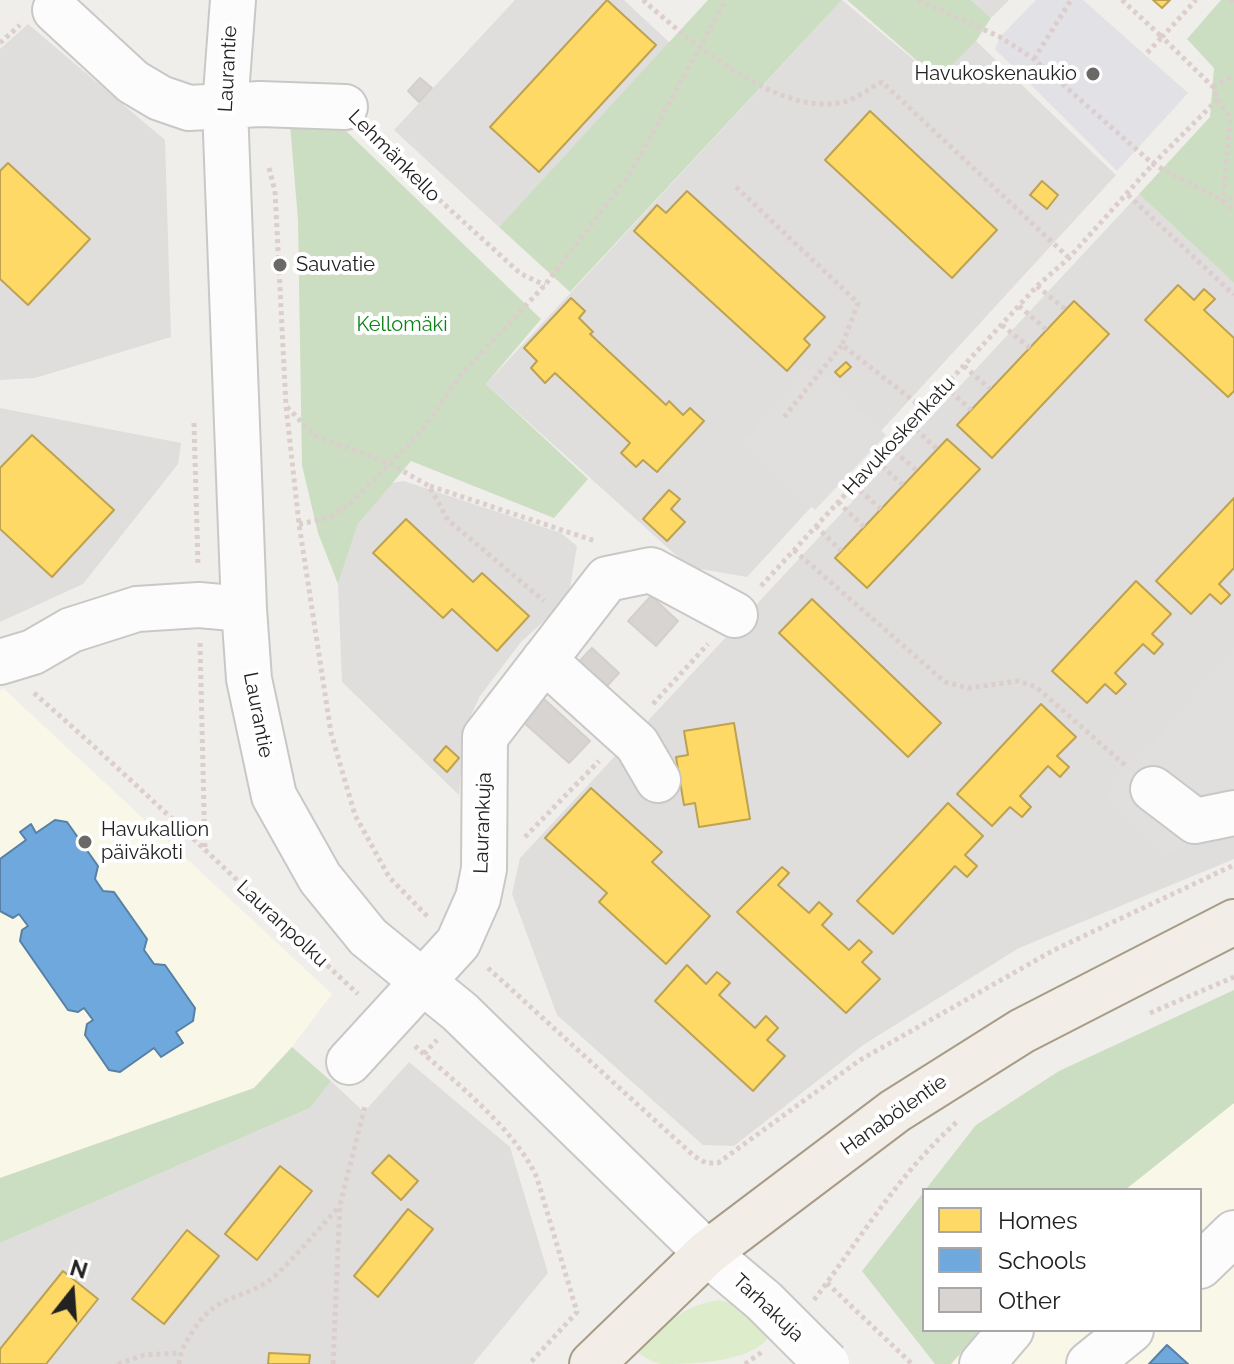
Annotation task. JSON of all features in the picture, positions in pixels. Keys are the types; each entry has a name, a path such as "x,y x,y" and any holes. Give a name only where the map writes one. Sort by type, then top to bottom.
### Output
{"main road":[{"name":"Hanabölentie","path":"592,1364 707,1253 895,1111 1009,1039 1234,922"}],"street":[{"name":"Laurantie","path":"233,0 242,105 244,609 249,679 274,796 329,890 368,937 425,981 707,1253"},
{"name":"Lehmänkello","path":"55,10 133,82 160,98 189,108 242,105 345,107"},
{"path":"603,561 651,570 735,615"},
{"name":"Laurankuja","path":"349,1062 458,943 478,898 484,869 485,737 573,625 603,561"},
{"path":"12,673 33,652 71,630 137,609 199,605 244,609"},
{"path":"544,660 637,744 658,780"},
{"path":"1153,789 1195,821 1234,813"},
{"path":"1202,1264 1234,1233"},
{"name":"Tarhakuja","path":"707,1253 764,1301 827,1364"},
{"path":"982,1364 1009,1332"},
{"path":"1089,1364 1129,1332"}],"path":[{"path":"643,0 697,48 779,94 817,103 844,102 882,82 1069,258"},
{"path":"299,524 329,518 353,501 387,462 421,432 460,376 545,285 631,172 726,0"},
{"path":"918,0 1000,37 1034,59 1153,164 1234,210"},
{"path":"1034,59 1071,0"},
{"path":"1122,0 1213,87 1230,118 1223,201"},
{"path":"1146,54 1196,0"},
{"path":"1213,87 1234,76"},
{"name":"Havukoskenkatu","path":"484,869 506,856 625,734 1037,286 1069,258 1153,164 1218,99"},
{"path":"242,105 261,131 275,191 286,406 299,524 331,733 355,815 389,877 417,907 694,1156 706,1163 718,1163 860,1060 1054,950 1234,865"},
{"name":"Lehmänkello","path":"345,107 365,132 413,179 521,274 545,285"},
{"path":"736,187 858,303 842,345 784,417"},
{"path":"1128,195 1234,295"},
{"path":"1223,201 1234,198"},
{"path":"1037,286 1066,310"},
{"path":"1019,306 1047,330"},
{"path":"1002,325 1030,348"},
{"path":"842,345 924,409"},
{"path":"964,366 990,389"},
{"path":"945,386 971,410"},
{"path":"286,406 315,436 387,462 429,486 603,561"},
{"path":"194,419 205,852"},
{"path":"910,424 937,449"},
{"path":"889,446 917,471"},
{"path":"876,461 903,485"},
{"path":"854,485 881,509"},
{"path":"429,486 448,520 573,625"},
{"path":"838,502 864,527"},
{"path":"816,526 841,551"},
{"path":"794,550 945,682 969,688 1018,681 1036,687 1153,789"},
{"name":"Lauranpolku","path":"12,673 152,796 205,852 497,1123 529,1160 577,1312 529,1364"},
{"path":"1143,1016 1234,977"},
{"path":"333,1364 340,1205 365,1106"},
{"path":"805,1311 899,1184 934,1142 962,1118"},
{"path":"179,1364 180,1353 205,1312 221,1300 257,1289 277,1274 340,1205"},
{"path":"827,1283 912,1364"},
{"path":"745,1364 768,1348"},
{"path":"118,1364 144,1355 180,1353"}],"shaded area":[{"path":"515,0 624,0 670,43 499,227 394,130"},
{"path":"842,0 937,79 976,41 1116,175 747,577 689,567 486,384"},
{"path":"971,0 1009,0 991,18"},
{"name":"Havukoskenaukio","path":"1036,0 1083,0 1188,93 1117,171 995,49 1000,37"},
{"path":"28,24 165,140 171,337 35,378 0,380 0,49"},
{"path":"1139,194 1234,283 1234,859 1019,948 863,1045 734,1146 703,1145 557,1015 512,894 520,858"},
{"path":"812,367 886,435 815,510 744,440"},
{"path":"0,408 181,443 178,464 83,584 0,622"},
{"path":"404,481 561,533 577,546 568,599 521,642 480,696 464,730 459,795 342,682 338,584 358,524 391,483"},
{"path":"1234,654 1234,802 1193,841 1168,854 1106,795"},
{"name":"Havukallion päiväkoti","path":"3,688 332,994 292,1047 254,1088 0,1178 0,691"},
{"path":"409,1062 510,1147 548,1273 473,1364 0,1364 0,1243 310,1108 331,1081 364,1112"},
{"path":"1234,1103 1234,1364 951,1364 980,1332 1202,1332 1202,1188 1128,1188"}],"green space":[{"path":"708,0 842,0 570,292 499,227"},
{"path":"847,0 971,0 991,18 976,41 938,79"},
{"path":"1221,0 1234,0 1234,283 1139,194 1210,117 1214,68 1187,39"},
{"name":"Kellomäki","path":"290,124 343,128 541,319 486,384 588,479 554,518 411,461 358,524 338,584 318,533 302,465 298,220"},
{"path":"1234,990 1234,1103 1128,1188 927,1188 976,1125 1059,1071"},
{"path":"292,1047 331,1081 310,1108 0,1243 0,1178 254,1088"},
{"path":"922,1195 922,1332 980,1332 951,1364 935,1364 862,1271"},
{"path":"718,1300 741,1305 770,1335 750,1351 720,1360 660,1364 638,1353 664,1326 682,1313"}],"building: Homes":[{"path":"607,0 656,45 539,172 490,127"},
{"path":"1153,0 1170,0 1162,8"},
{"path":"870,111 997,230 952,278 825,160"},
{"path":"8,163 90,239 28,305 0,279 0,171"},
{"path":"1042,181 1058,195 1047,209 1030,195"},
{"path":"687,191 825,317 804,339 810,345 787,371 634,231 657,205 666,213"},
{"path":"1178,285 1194,300 1204,289 1215,299 1204,310 1234,338 1234,391 1228,397 1145,320"},
{"path":"571,298 585,311 579,318 593,332 590,334 666,405 669,401 683,415 690,408 704,421 657,472 643,460 636,467 621,453 630,443 555,373 545,383 531,368 537,361 524,348"},
{"path":"1074,301 1109,334 992,458 957,425"},
{"path":"846,362 851,367 840,377 835,372"},
{"path":"32,435 114,510 52,577 0,529 0,468"},
{"path":"947,439 980,469 867,588 835,558"},
{"path":"669,490 680,499 671,509 685,522 667,541 643,519"},
{"path":"1234,498 1234,568 1219,584 1230,595 1221,604 1210,594 1191,614 1156,581"},
{"path":"406,519 473,582 482,573 529,616 497,651 452,609 443,618 373,553"},
{"path":"1136,581 1171,614 1152,634 1163,644 1154,654 1143,644 1115,673 1126,684 1116,694 1105,684 1087,703 1052,671"},
{"path":"812,599 941,723 908,757 779,633"},
{"path":"1041,704 1076,737 1057,756 1069,767 1060,777 1048,766 1020,796 1031,807 1022,817 1010,807 992,826 957,794"},
{"path":"734,723 750,819 699,827 695,803 684,805 676,757 688,755 684,731"},
{"path":"446,746 459,758 447,772 434,760"},
{"path":"591,788 662,852 652,862 710,916 666,964 599,902 607,893 545,838"},
{"path":"948,803 983,836 965,855 977,866 967,877 955,866 893,934 857,901"},
{"path":"782,867 789,873 778,885 809,913 819,902 832,914 822,925 849,950 859,940 872,952 862,962 880,979 846,1013 737,912"},
{"path":"687,965 706,984 717,972 730,983 719,995 755,1028 766,1016 778,1028 767,1040 785,1056 753,1091 655,1001"},
{"path":"389,1155 418,1181 401,1200 372,1173"},
{"path":"280,1166 312,1191 257,1260 225,1234"},
{"path":"408,1209 433,1229 378,1297 354,1276"},
{"path":"187,1230 219,1256 164,1324 132,1299"},
{"path":"63,1271 98,1299 46,1364 0,1364 0,1349"},
{"path":"269,1353 310,1355 309,1364 268,1364"}],"building: Schools":[{"path":"55,820 67,822 98,866 95,879 103,891 114,892 147,939 144,950 154,964 165,965 195,1008 193,1021 176,1032 183,1043 161,1057 154,1048 120,1072 109,1070 85,1035 87,1024 93,1020 84,1008 78,1012 68,1010 20,941 22,930 28,926 19,914 13,918 0,911 0,859 26,840 20,832 31,824 36,833"},
{"path":"1167,1345 1188,1364 1149,1364"}],"building: Other":[{"path":"420,78 432,88 419,102 408,91"},
{"path":"651,596 678,621 656,646 628,621"},
{"path":"592,648 619,673 596,698 569,672"},
{"path":"543,698 590,741 569,763 522,721"}],"place":[{"name":"Havukoskenaukio","path":"1093,74"},
{"name":"Sauvatie","path":"280,265"},
{"name":"Havukallion päiväkoti","path":"85,842"}]}
